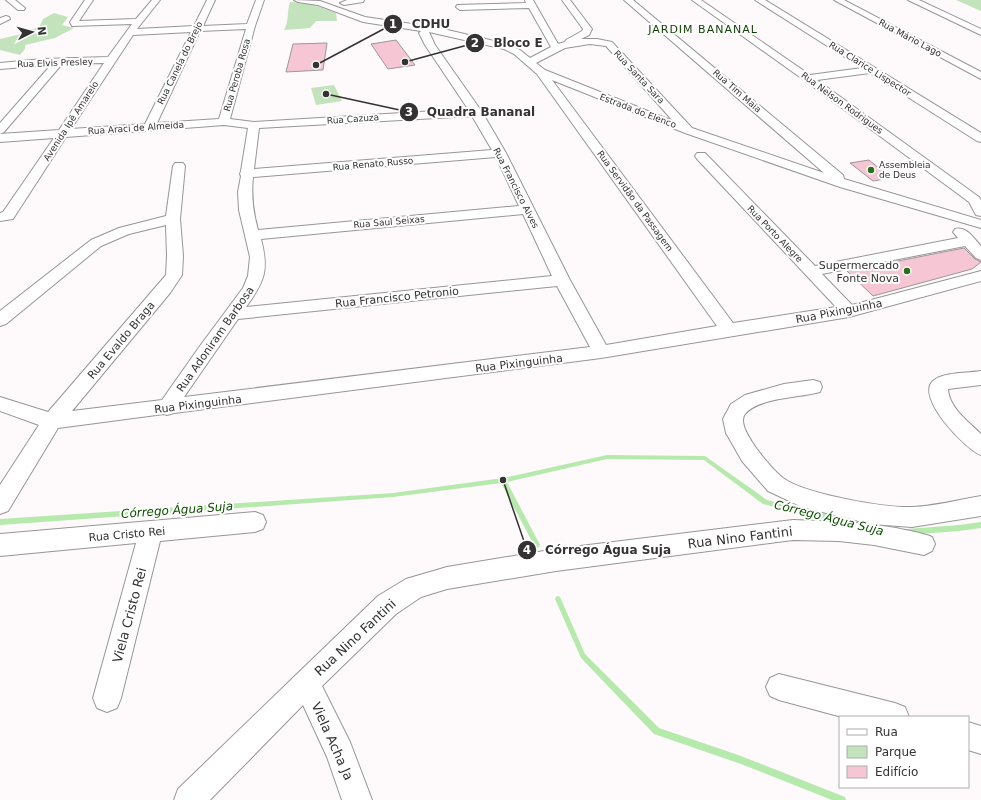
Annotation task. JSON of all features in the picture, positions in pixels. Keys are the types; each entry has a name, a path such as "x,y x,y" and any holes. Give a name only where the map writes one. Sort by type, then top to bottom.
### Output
{"street":[{"path":"10,0 21,8"},
{"path":"89,0 74,22 75,24 139,21"},
{"name":"Avenida Ipê Amarelo","path":"139,21 137,14 145,0"},
{"name":"Avenida Ipê Amarelo","path":"0,217 8,216 111,60 156,0"},
{"name":"Rua Canela do Brejo","path":"149,127 195,30 211,0"},
{"name":"Rua Peroba Rosa","path":"254,125 224,122 251,26 260,0"},
{"name":"Estrada do Elenco","path":"298,0 320,3 363,19 424,29 470,33 517,52 541,72 689,131 845,184 981,224"},
{"path":"333,0 374,14 415,22 424,29"},
{"path":"530,62 586,33 588,30 566,0"},
{"name":"Rua Tim Maia","path":"628,0 845,184"},
{"name":"Rua Nelson Rodrigues","path":"696,0 808,78 974,200 981,212"},
{"name":"Rua Clarice Lispector","path":"759,0 981,138"},
{"name":"Rua Mário Lago","path":"838,0 981,76"},
{"path":"912,0 981,32"},
{"path":"344,3 363,2"},
{"path":"460,7 530,3 559,47"},
{"path":"131,32 251,26"},
{"name":"Rua Francisco Alves","path":"424,29 424,34 430,45 476,112 500,153 562,280 601,352"},
{"name":"Rua Santa Sara","path":"559,47 593,41 609,44 689,131"},
{"name":"Rua Elvis Presley","path":"0,66 26,63 111,60"},
{"path":"0,130 58,63"},
{"path":"808,78 873,70"},
{"name":"Rua Servidão da Passagem","path":"541,72 729,330"},
{"name":"Rua Cazuza","path":"254,125 476,112"},
{"name":"Rua Araci de Almeida","path":"0,138 224,122"},
{"name":"Rua Adoniram Barbosa","path":"167,408 206,350 251,289 256,276 258,257 246,204 246,174 254,125"},
{"name":"Rua Renato Russo","path":"246,174 500,153"},
{"name":"Rua Porto Alegre","path":"701,156 849,311"},
{"name":"Rua Evaldo Braga","path":"3,499 52,421 164,289 174,275 175,256 173,219 179,166"},
{"name":"Rua Saul Seixas","path":"252,235 527,208"},
{"path":"942,212 981,254"},
{"path":"0,320 96,243 112,235 133,228 173,219"},
{"path":"812,271 968,241"},
{"name":"Rua Pixinguinha","path":"52,421 167,408 601,352 849,311 981,276"},
{"name":"Rua Francisco Petronio","path":"233,314 562,280"},
{"path":"981,378 946,382 939,386 938,392 944,407 981,447"},
{"path":"813,388 784,391 752,400 738,409 733,419 736,433 748,455 776,485 802,498 871,514 912,517 981,506"},
{"path":"0,404 52,421"},
{"name":"Rua Cristo Rei","path":"0,545 255,522"},
{"name":"Rua Nino Fantini","path":"189,800 306,683 387,605 414,587 447,578 556,560 793,530 874,534 924,544"},
{"name":"Viela Cristo Rei","path":"107,698 151,532"},
{"name":"Viela Acha Ja","path":"306,683 340,752 358,800"},
{"path":"779,687 891,716"},
{"path":"969,736 981,740"}],"green space":[{"path":"956,0 981,0 981,11"},
{"path":"290,2 309,3 336,13 337,21 316,21 310,28 284,30 287,24"},
{"path":"54,13 68,17 62,25 74,28 55,38 25,45 25,49 20,55 0,50 0,39 25,33 40,26 43,19"},
{"path":"334,85 342,101 316,105 311,88"}],"building":[{"path":"396,40 415,65 388,69 371,44"},
{"path":"327,43 323,70 286,72 293,44"},
{"name":"Assembleia de Deus","path":"869,160 891,178 873,181 850,163"},
{"name":"Supermercado Fonte Nova","path":"964,248 975,259 981,262 972,269 873,296 847,271"}],"waterway":[{"name":"Córrego Água Suja","path":"503,480 607,457 705,458 765,502 854,524"},
{"name":"Córrego Água Suja","path":"0,522 393,495 503,480"},
{"path":"503,480 537,545"},
{"name":"Córrego Água Suja","path":"906,532 981,525"},
{"path":"558,599 583,656 657,731 741,760 842,800"}],"place":[{"name":"Bloco E","path":"405,62"},
{"name":"CDHU","path":"316,65"},
{"name":"Quadra Bananal","path":"326,94"},
{"name":"Assembleia de Deus","path":"871,170"},
{"name":"Supermercado Fonte Nova","path":"907,271"},
{"name":"Córrego Água Suja","path":"503,480"}],"district":[{"name":"JARDIM BANANAL","path":"703,29"}]}
